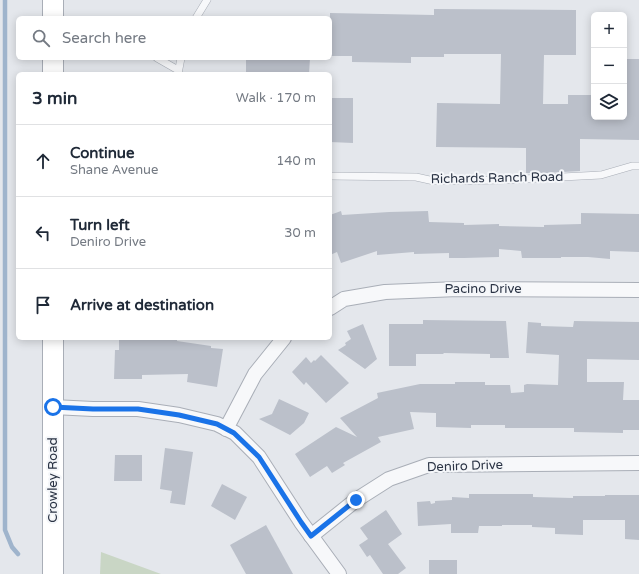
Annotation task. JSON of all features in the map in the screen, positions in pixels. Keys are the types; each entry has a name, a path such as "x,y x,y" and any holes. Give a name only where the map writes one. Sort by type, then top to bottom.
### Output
{"main road":[{"path":"53,0 53,16"},
{"path":"53,60 53,72"},
{"name":"Crowley Road","path":"53,340 53,574"}],"street":[{"name":"Pacino Drive","path":"332,307 344,299 385,292 458,288 639,290"},
{"path":"226,429 255,374 282,340"},
{"path":"53,407 138,409 179,415 217,424 234,433 259,457 301,522 339,574"},
{"name":"Deniro Drive","path":"311,536 356,500 389,479 429,465 639,463"}],"lane":[{"path":"197,16 207,0"},
{"path":"160,60 178,72 181,60"},
{"name":"Richards Ranch Road","path":"332,176 416,177 434,181 505,180 601,175 632,166 639,166"}],"green space":[{"path":"101,552 161,574 100,574"}],"building":[{"path":"434,9 576,10 576,55 544,55 543,104 568,104 568,95 591,95 591,120 627,120 627,59 639,59 639,140 580,139 580,171 546,173 526,173 526,148 436,147 437,103 500,104 501,54 444,54 444,57 411,57 411,63 352,62 352,56 332,56 332,16 330,16 330,13 434,15"},
{"path":"246,60 310,60 309,72 246,72"},
{"path":"332,98 353,98 353,143 332,142"},
{"path":"341,211 342,215 428,211 429,222 464,223 464,225 499,224 499,226 544,227 544,225 581,224 581,213 639,214 639,252 610,251 610,259 588,257 522,258 521,251 499,249 499,257 464,258 449,258 449,253 414,254 414,252 377,255 377,251 341,263 337,252 332,254 332,214"},
{"path":"423,320 506,321 509,358 490,358 490,354 416,354 416,366 389,366 389,324 423,324"},
{"path":"574,321 639,322 639,360 587,359 587,382 624,382 623,400 639,400 639,430 623,430 623,433 574,432 574,428 505,428 505,425 471,425 471,428 436,427 436,413 410,412 414,429 378,437 381,442 343,463 345,465 332,473 327,466 310,477 295,454 336,427 357,437 340,418 378,398 377,393 420,384 455,384 455,382 485,382 485,385 510,385 511,393 524,392 524,385 527,384 558,385 559,355 526,353 528,322 541,323 541,326 573,327"},
{"path":"363,324 377,359 365,369 338,350 346,345 345,343 351,339 347,331"},
{"path":"119,340 177,340 211,346 211,348 223,349 217,387 187,382 188,374 142,375 142,379 114,379 115,350 119,350"},
{"path":"321,355 349,383 326,403 306,382 304,385 292,372 306,357 311,363"},
{"path":"279,399 309,413 304,423 290,435 259,419 272,414"},
{"path":"165,448 193,452 185,505 170,503 172,491 160,489"},
{"path":"115,455 142,455 142,481 114,481"},
{"path":"222,484 247,497 235,520 211,506"},
{"path":"469,494 533,494 533,497 573,498 573,496 639,495 639,540 625,539 625,520 583,520 583,535 555,534 555,528 532,527 532,525 479,526 478,533 451,533 451,524 418,526 417,502 430,501 431,504 435,503 435,501 452,500 452,497 469,498"},
{"path":"386,510 402,534 388,544 406,568 398,574 383,574 370,555 367,557 359,545 368,539 360,528"},
{"path":"266,525 293,574 246,574 230,545"},
{"path":"429,560 457,560 457,574 429,574"}],"waterway":[{"path":"5,0 5,530 12,547 18,554"}],"route":[{"path":"53,407 138,409 179,415 217,424 234,433 259,457 311,536 356,500"}]}
